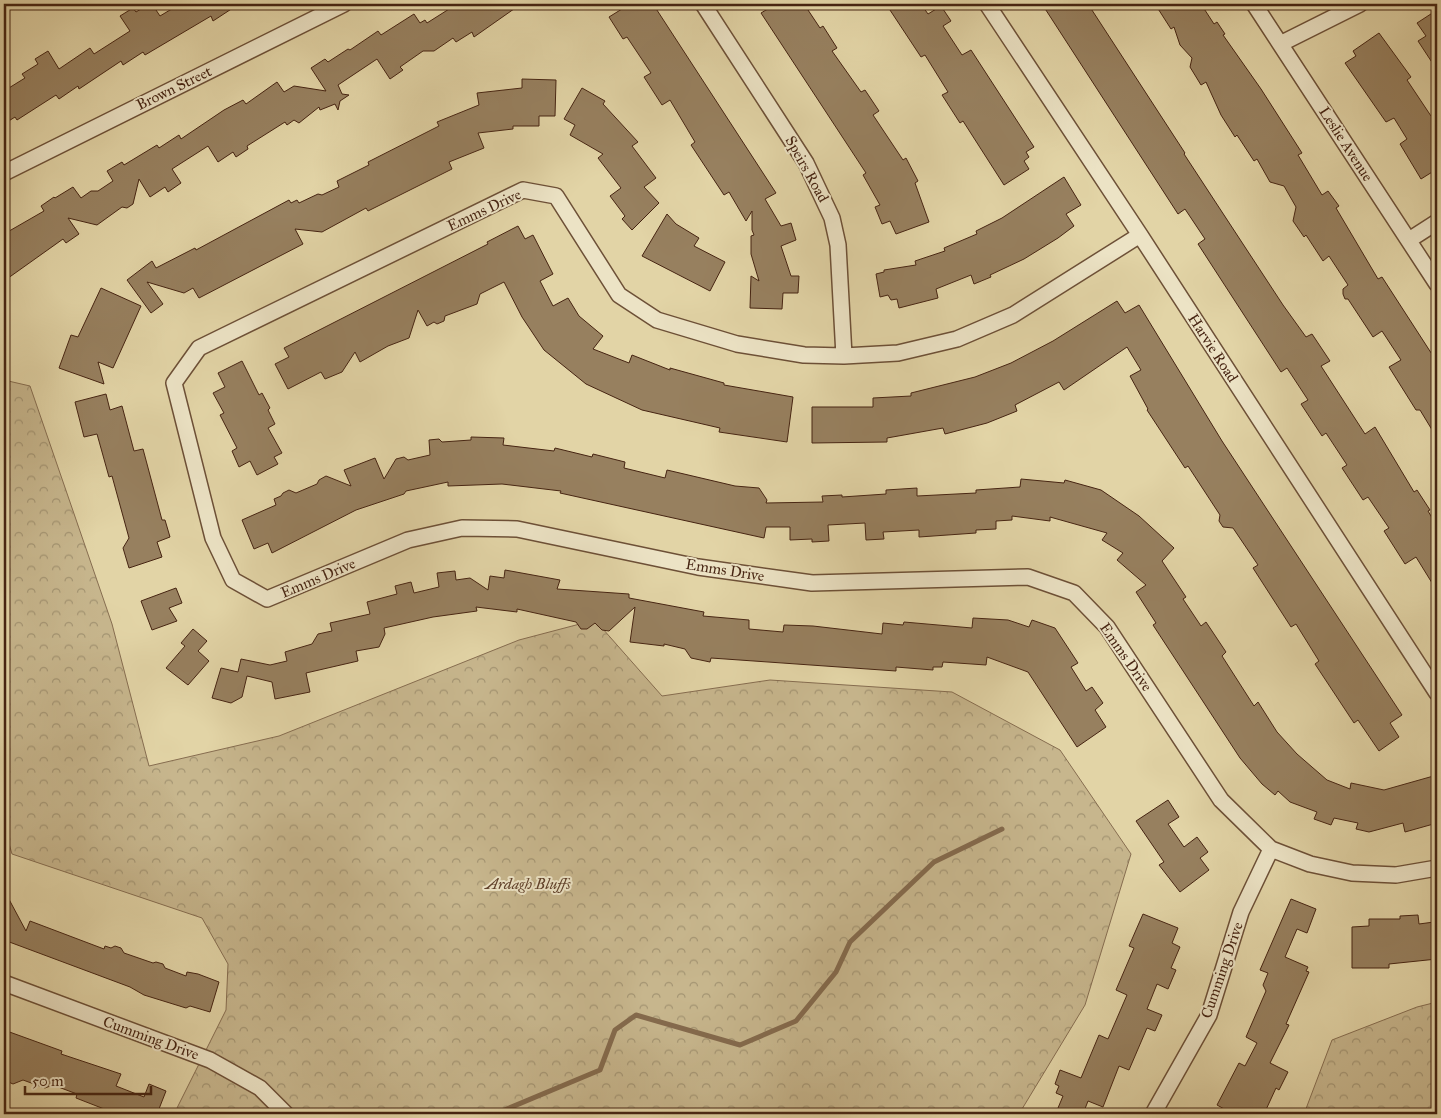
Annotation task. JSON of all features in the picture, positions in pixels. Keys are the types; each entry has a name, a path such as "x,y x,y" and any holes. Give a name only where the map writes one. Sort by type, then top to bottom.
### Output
{"street":[{"name":"Brown Street","path":"4,173 344,4"},
{"name":"Speirs Road","path":"703,4 806,163 832,218 838,244 844,356"},
{"name":"Harvie Road","path":"987,4 1140,235 1437,693"},
{"name":"Leslie Avenue","path":"1254,4 1437,284"},
{"path":"1280,44 1360,4"},
{"name":"Emms Drive","path":"1140,235 1050,292 986,328 920,349 844,356 777,352 737,344 657,320 619,295 556,196 523,190 199,348 174,383 214,538 233,580 267,599 408,540 462,528 517,529 698,567 812,583 1028,577 1074,593 1107,627 1221,800 1272,849 1310,864 1352,873 1396,875 1437,868"},
{"path":"1409,240 1437,222"},
{"name":"Cumming Drive","path":"1154,1114 1209,1015 1241,912 1272,849"},
{"name":"Cumming Drive","path":"4,983 210,1060 260,1088 286,1114"}],"green space":[{"name":"Ardagh Bluffs","path":"4,380 30,386 112,624 149,766 279,736 519,640 595,620 662,696 770,680 952,692 1060,750 1131,854 1085,1005 1019,1114 174,1114 226,1010 228,964 202,918 12,854 4,826"},
{"path":"1437,1002 1437,1114 1304,1114 1332,1040 1417,1007"}],"building":[{"path":"152,4 160,16 180,4 239,4 213,21 211,16 145,55 143,52 123,65 121,61 79,89 78,86 59,99 56,95 17,120 15,117 4,124 4,91 25,78 22,74 38,64 35,59 48,51 59,69 90,48 94,54 130,31 120,16 133,8 136,12"},
{"path":"457,4 521,4 474,37 472,32 456,42 453,38 434,51 423,51 400,67 403,70 390,79 377,59 338,85 342,94 349,95 340,101 338,110 335,104 320,110 319,107 299,123 294,120 287,125 285,122 247,146 248,149 236,157 233,152 218,162 208,146 172,169 181,183 168,192 165,187 150,197 139,179 133,204 127,208 122,207 97,225 68,218 79,234 66,243 63,239 4,281 4,234 44,211 41,206 54,197 73,187 81,198 91,191 98,191 113,181 107,171 122,162 124,165 157,145 159,148 179,135 181,139 224,110 243,100 246,104 277,82 284,92 294,86 326,91 311,68 325,59 328,62 348,49 350,50 378,31 381,35 414,14 420,23 425,20 427,23"},
{"path":"630,4 653,4 776,193 765,199 781,226 791,223 796,240 781,246 791,276 799,276 798,293 783,293 782,309 750,308 751,276 759,281 751,254 751,236 754,235 752,230 752,211 746,221 729,192 724,195 691,145 695,142 670,100 662,105 644,77 651,73 627,37 623,39 609,17"},
{"path":"776,4 804,4 820,28 823,26 837,48 832,51 861,92 865,90 879,111 873,115 903,160 906,158 918,181 915,183 929,222 896,234 890,221 882,224 875,207 880,205 863,175 866,173 761,13"},
{"path":"886,4 921,4 928,14 941,6 951,21 943,26 962,55 971,50 1034,147 1026,152 1029,157 1024,161 1029,169 1004,185 963,121 960,123 942,95 948,92 925,55 921,57"},
{"path":"1042,4 1088,4 1283,305 1306,337 1312,334 1330,361 1321,366 1365,434 1375,427 1414,492 1417,490 1430,510 1428,511 1437,526 1437,591 1416,557 1405,564 1384,531 1389,528 1368,497 1363,500 1342,468 1347,465 1326,433 1322,436 1301,404 1308,400 1287,368 1281,372 1198,244 1205,239 1185,209 1178,214"},
{"path":"1155,4 1201,4 1214,24 1217,22 1225,34 1223,35 1261,89 1302,153 1298,155 1322,195 1328,191 1339,206 1336,208 1378,279 1382,277 1437,362 1437,438 1420,410 1416,410 1389,367 1401,360 1382,331 1373,337 1348,299 1345,299 1343,289 1348,285 1329,256 1323,261 1306,235 1304,237 1293,221 1296,207 1284,186 1270,182 1257,159 1254,161 1237,135 1235,137 1221,115 1206,82 1201,85 1190,67 1192,58 1180,45 1174,27 1171,29"},
{"path":"1437,10 1437,70 1418,41 1426,36 1417,23"},
{"path":"1379,33 1411,77 1407,80 1431,116 1437,111 1437,169 1421,179 1400,144 1407,139 1394,118 1386,122 1345,63 1356,56 1353,51"},
{"path":"522,79 556,80 555,116 539,116 539,126 513,126 513,129 478,133 484,148 449,162 452,169 368,211 366,208 322,232 295,229 303,244 199,298 193,288 184,293 147,282 163,304 151,313 127,280 152,261 156,268 195,248 196,250 289,200 291,203 297,200 299,203 339,187 337,181 369,165 368,162 439,126 437,122 479,105 477,93 522,88"},
{"path":"582,88 605,101 603,104 638,142 632,146 656,178 644,187 659,203 632,230 622,219 625,216 610,196 621,188 598,158 603,154 570,135 575,125 564,119"},
{"path":"1064,177 1081,205 1066,214 1074,226 1058,238 1024,259 990,275 991,277 974,284 971,275 936,289 938,298 899,308 897,299 891,300 888,295 880,297 876,274 884,272 884,270 916,265 915,261 945,251 944,248 977,234 976,231 1002,218"},
{"path":"667,214 676,224 699,238 694,246 725,262 710,291 642,256"},
{"path":"518,226 525,239 533,235 553,274 540,281 553,306 568,298 579,316 603,336 593,349 629,363 632,355 670,370 670,368 724,383 724,385 793,397 787,442 719,432 720,428 642,410 586,384 544,350 522,317 504,282 480,294 477,304 445,316 444,321 437,324 434,322 427,326 418,310 409,338 388,346 360,362 355,352 342,372 325,379 321,372 288,389 275,364 289,357 284,348 488,244 487,242"},
{"path":"101,288 141,306 113,368 98,362 104,384 59,368 71,335 78,337"},
{"path":"1117,301 1125,313 1139,305 1222,441 1402,715 1390,723 1399,737 1379,751 1358,720 1354,723 1315,664 1319,661 1296,624 1291,627 1253,568 1258,565 1233,528 1223,527 1219,521 1220,515 1188,466 1185,468 1147,410 1130,376 1141,370 1127,347 1064,390 1059,382 1015,405 1017,411 987,423 945,434 943,428 887,438 887,442 812,443 812,407 873,407 873,398 911,396 911,393 975,377 1011,363 1053,341"},
{"path":"242,361 259,395 262,393 270,408 268,410 275,424 268,428 282,453 274,457 278,464 257,475 250,461 239,467 232,451 237,448 220,415 224,413 213,393 225,387 218,373"},
{"path":"106,394 110,410 122,406 134,451 143,449 162,520 165,520 170,537 157,542 162,557 129,568 123,548 129,538 112,476 109,477 97,434 84,437 75,402"},
{"path":"471,437 504,438 503,445 554,451 555,448 592,457 593,454 625,462 624,468 665,478 667,470 735,486 759,488 767,500 766,503 823,502 822,496 842,495 842,497 886,494 886,490 917,488 917,496 976,493 976,490 1020,487 1021,479 1064,483 1065,480 1101,490 1139,516 1174,548 1162,561 1186,597 1183,599 1201,626 1206,622 1226,652 1222,656 1254,706 1258,702 1277,732 1297,754 1327,780 1350,789 1351,783 1384,790 1437,775 1437,823 1405,832 1403,823 1369,832 1356,829 1358,823 1334,818 1331,825 1314,819 1317,812 1290,802 1278,791 1275,795 1262,784 1240,758 1153,625 1156,623 1136,592 1146,585 1117,560 1123,553 1102,540 1107,533 1050,517 1050,521 1012,516 1012,520 996,521 996,529 976,530 976,533 919,537 919,530 883,532 884,539 866,540 865,523 828,525 829,541 812,542 812,539 790,540 790,527 766,527 764,538 560,493 561,491 502,484 448,486 448,482 406,491 404,494 356,510 272,553 268,543 254,549 242,520 276,505 274,499 283,493 289,490 296,493 317,484 319,480 326,476 351,486 344,470 375,458 384,479 396,459 404,457 408,460 430,455 429,440 439,439 442,442 471,440"},
{"path":"505,570 560,580 557,589 629,594 629,598 704,612 703,616 749,620 749,629 783,632 784,625 813,626 882,634 883,623 903,625 904,622 972,628 973,618 1008,620 1029,627 1032,620 1055,628 1078,663 1071,667 1086,691 1092,687 1103,703 1095,710 1106,727 1077,747 1028,672 987,657 986,665 943,662 942,667 933,667 933,670 896,667 896,671 711,658 710,662 691,658 685,649 664,644 664,646 630,642 635,607 609,631 602,630 595,623 587,629 581,629 576,622 517,609 517,612 476,607 477,611 433,617 384,628 385,634 379,647 356,651 358,661 306,673 310,692 275,699 272,682 247,676 242,697 231,703 212,698 221,668 238,672 241,659 270,665 287,661 285,652 312,644 318,634 332,631 330,623 370,614 367,602 397,594 395,586 411,582 414,593 439,587 437,573 455,571 456,580 470,578 488,590 490,576 504,578"},
{"path":"176,588 182,603 169,608 177,621 152,630 141,601"},
{"path":"193,629 207,641 198,651 209,661 188,685 166,668 185,646 181,643"},
{"path":"1168,800 1179,817 1168,824 1184,847 1197,837 1208,852 1200,858 1209,870 1180,892 1159,865 1164,862 1136,821"},
{"path":"4,890 26,931 30,921 104,949 105,946 121,948 124,953 153,963 163,964 165,968 186,976 187,972 198,974 219,982 210,1012 190,1006 186,1008 144,995 130,987 4,940"},
{"path":"1291,899 1316,909 1307,933 1297,929 1285,957 1308,967 1306,971 1309,972 1286,1024 1289,1025 1270,1063 1288,1072 1279,1090 1276,1088 1264,1114 1224,1114 1226,1110 1217,1105 1239,1063 1245,1066 1257,1043 1246,1037 1266,991 1263,985 1268,973 1260,970"},
{"path":"1143,914 1178,928 1172,943 1180,947 1171,968 1176,970 1168,989 1157,984 1147,1009 1162,1015 1155,1031 1147,1028 1129,1070 1119,1066 1103,1107 1088,1101 1083,1114 1075,1114 1058,1108 1063,1096 1056,1093 1059,1086 1055,1084 1060,1070 1081,1078 1099,1035 1108,1039 1127,995 1116,990 1134,948 1129,946"},
{"path":"1418,915 1419,924 1434,922 1437,959 1389,964 1389,968 1352,968 1352,927 1369,926 1369,919 1400,919 1400,916"},
{"path":"4,1030 62,1051 61,1054 121,1074 116,1086 144,1097 149,1084 166,1091 157,1114 117,1114 76,1098 77,1094 53,1085 45,1088 23,1080 13,1084 4,1080"}],"waterway":[{"path":"495,1114 600,1070 615,1030 636,1015 740,1045 796,1021 836,972 850,942 934,862 1002,829"}]}
